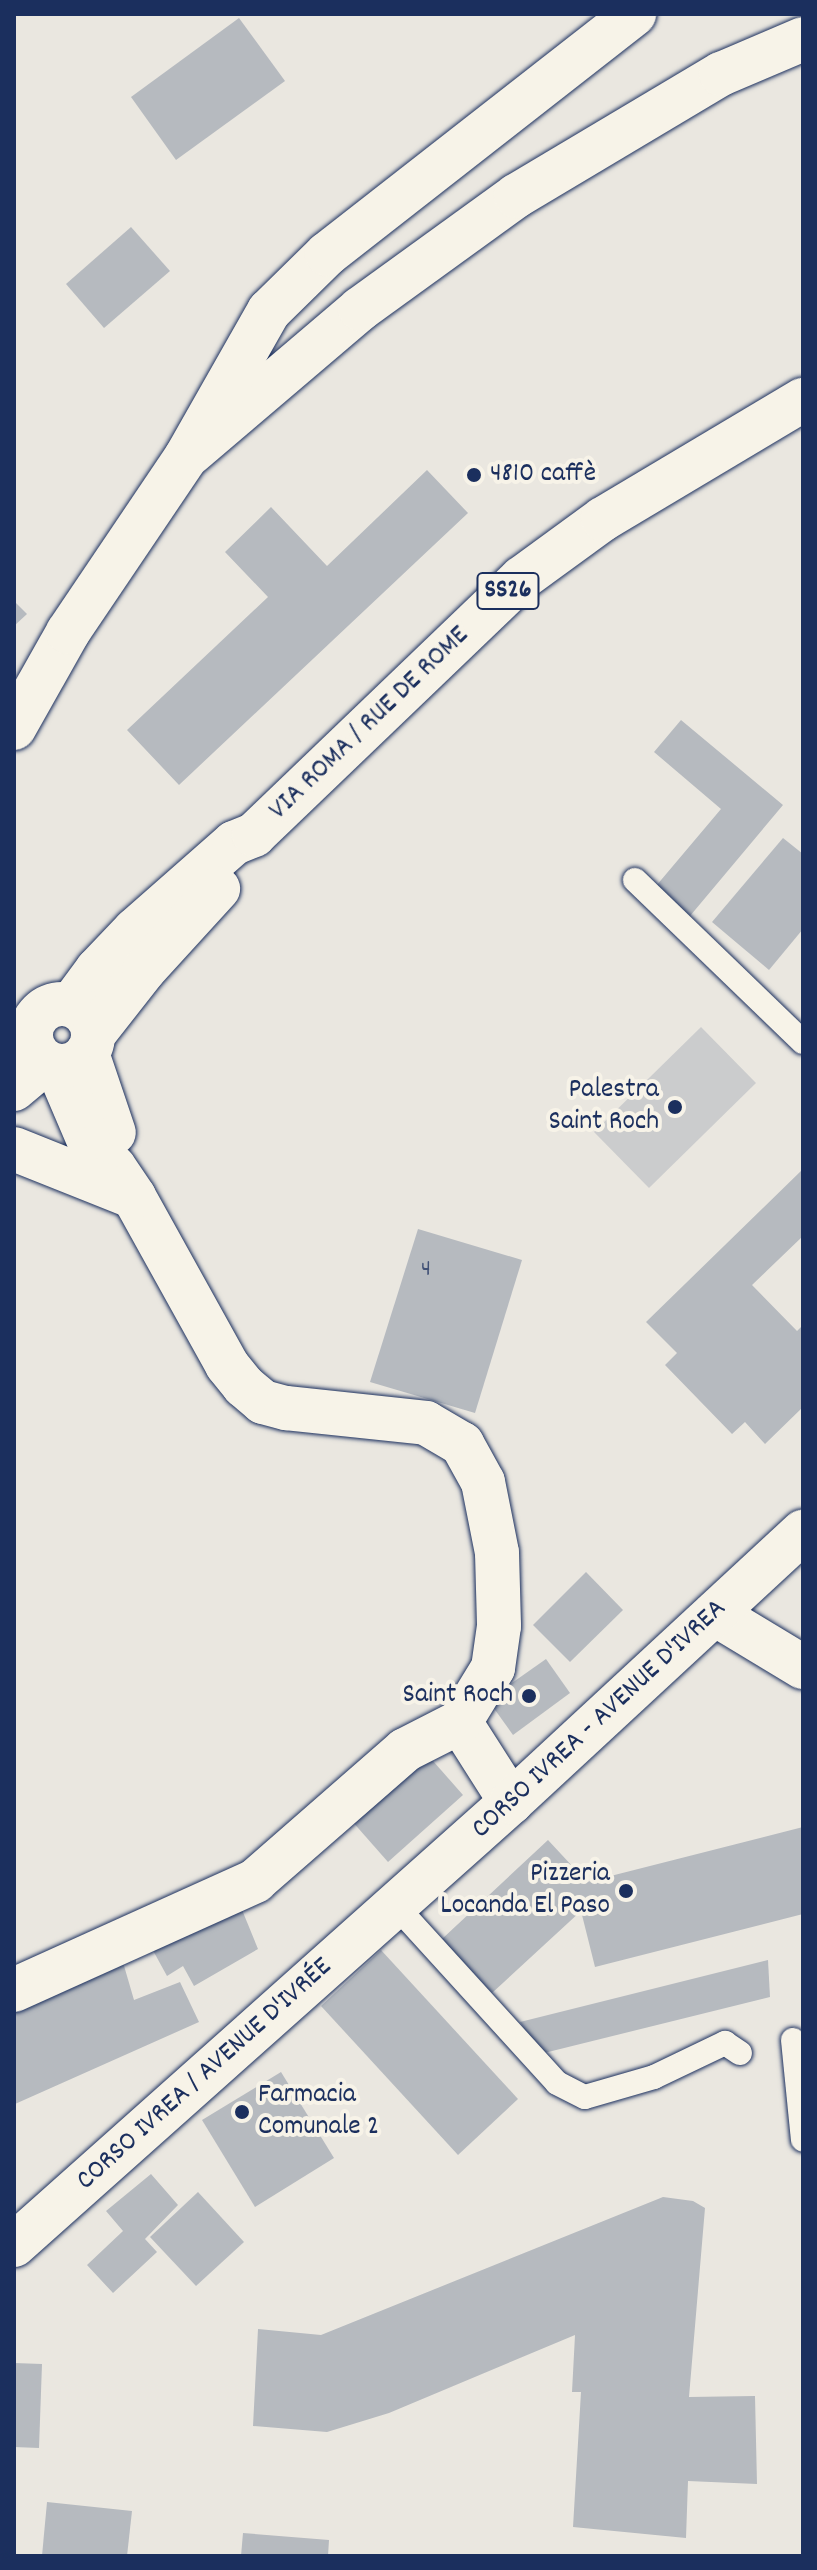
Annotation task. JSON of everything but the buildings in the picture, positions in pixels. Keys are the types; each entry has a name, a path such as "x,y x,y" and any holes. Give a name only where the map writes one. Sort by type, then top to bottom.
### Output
{"street":[{"path":"14,728 68,632 186,457 269,311 327,254 634,14"},
{"path":"186,457 360,309 516,196 721,74 803,39"},
{"name":"VIA ROMA / RUE DE ROME","path":"52,1047 144,970 250,854 254,835 522,578 603,519 803,400"},
{"path":"14,1990 255,1881 405,1750 460,1722 493,1668 499,1626 497,1553 483,1482 462,1444 426,1423 286,1408 263,1402 227,1365 183,1280 124,1182 115,1136 52,1047"},
{"path":"14,1149 124,1182"},
{"name":"CORSO IVREA - AVENUE D'IVREA","path":"396,1906 803,1532"},
{"path":"715,1614 803,1667"},
{"path":"460,1722 511,1802"},
{"name":"CORSO IVREA / AVENUE D'IVRÉE","path":"14,2245 396,1906"}],"lane":[{"path":"635,880 803,1042"},
{"path":"396,1906 557,2083 585,2097 654,2077 725,2043 740,2053"},
{"path":"793,2040 803,2140"}],"shaded area":[{"name":"Palestra Saint Roch","path":"701,1027 756,1083 649,1188 594,1132"}],"place":[{"name":"4810 caffè","path":"474,475"},
{"name":"Palestra Saint Roch","path":"675,1107"},
{"name":"Saint Roch","path":"529,1696"},
{"name":"Pizzeria Locanda El Paso","path":"626,1891"},
{"name":"Farmacia Comunale 2","path":"242,2112"}]}
